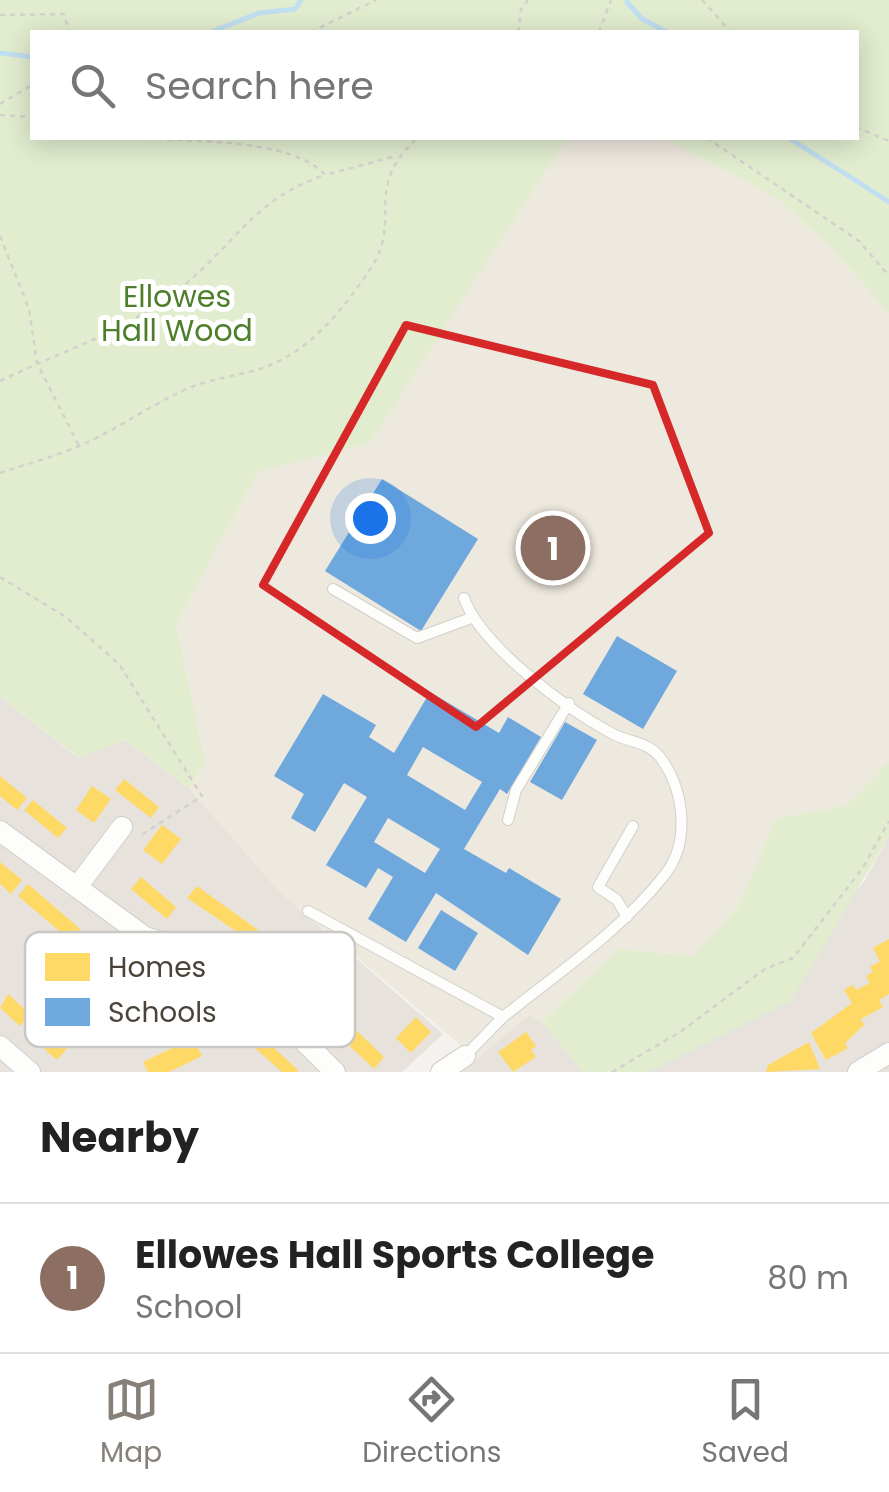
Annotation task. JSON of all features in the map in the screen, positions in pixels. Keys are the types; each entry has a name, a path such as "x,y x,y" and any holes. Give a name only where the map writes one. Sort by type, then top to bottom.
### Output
{"street":[{"path":"77,887 122,828"},
{"path":"0,830 138,932"},
{"path":"889,1032 889,1042"},
{"path":"310,1047 335,1072"},
{"path":"858,1072 889,1053"},
{"path":"440,1072 464,1056"}],"lane":[{"path":"333,589 418,638 471,618"},
{"path":"464,598 471,618 528,674 615,736 645,744 661,758 685,826 667,874 627,917 503,1017 464,1056"},
{"path":"508,820 516,790 569,703"},
{"path":"627,917 617,900 598,886 632,826"},
{"path":"308,910 348,932"},
{"path":"355,936 503,1017"}],"path":[{"path":"315,30 376,0"},
{"path":"518,30 528,0"},
{"path":"599,30 611,0"},
{"path":"702,0 729,30"},
{"path":"0,16 64,14 68,30"},
{"path":"0,104 30,86"},
{"path":"0,115 30,116"},
{"path":"859,128 889,141"},
{"path":"157,140 246,146 313,161 325,175"},
{"path":"0,473 79,446 194,387 268,366 308,343 348,302 379,255 386,227 383,189 398,156 415,140"},
{"path":"709,140 859,241 889,276"},
{"path":"0,381 147,312 184,286 254,212 291,186 398,156"},
{"path":"0,236 29,309 37,363 79,446"},
{"path":"0,577 66,617 119,664 202,796 134,840 122,828"},
{"path":"612,1072 680,1032 765,969 793,958 862,869 889,821"}],"highlighted area":[{"path":"406,325 653,385 709,533 476,727 263,585"}],"shaded area":[{"path":"566,140 668,140 778,199 831,248 889,313 889,761 846,806 776,818 739,905 693,956 618,949 542,1022 529,1015 477,1059 355,956 355,932 327,932 280,892 189,788 205,762 176,624 258,472 370,442"},
{"path":"0,696 78,758 125,740 189,788 280,892 326,932 25,932 25,1047 355,1047 355,957 443,1034 402,1072 0,1072"},
{"path":"889,836 889,1072 648,1072 862,885"},
{"path":"529,1015 542,1022 583,1072 460,1072"}],"green space":[{"name":"Ellowes Hall Wood","path":"0,0 889,0 889,313 831,248 778,199 668,140 859,140 859,30 30,30 30,140 566,140 370,443 258,472 176,624 205,762 189,788 125,740 79,758 0,696"},
{"path":"889,761 889,836 791,1001 649,1072 583,1072 542,1022 618,949 693,956 739,905 776,818 846,806"}],"building: Homes":[{"path":"0,776 27,798 17,810 0,796"},
{"path":"124,779 159,807 151,818 115,790"},
{"path":"92,786 111,799 94,823 76,810"},
{"path":"33,800 67,828 58,838 24,810"},
{"path":"162,825 181,839 162,864 143,850"},
{"path":"0,862 22,880 11,894 0,884"},
{"path":"141,877 176,907 167,919 131,889"},
{"path":"28,884 80,929 60,932 18,896"},
{"path":"197,886 258,930 237,932 187,898"},
{"path":"889,939 889,994 879,1000 883,1007 861,1019 864,1025 845,1043 848,1048 826,1060 811,1033 852,1003 844,990 853,985 856,990 870,983 866,976 873,972 870,967 880,961 873,948"},
{"path":"8,994 25,1009 25,1020 20,1026 0,1008"},
{"path":"416,1017 431,1032 411,1053 396,1038"},
{"path":"355,1029 384,1057 374,1069 351,1047 355,1047"},
{"path":"526,1032 536,1046 531,1050 536,1057 513,1072 498,1052"},
{"path":"809,1042 820,1069 766,1072 768,1065"},
{"path":"42,1047 68,1047 57,1060"},
{"path":"174,1047 198,1047 202,1056 169,1072 148,1072 143,1062"},
{"path":"254,1047 273,1047 298,1070 282,1072"}],"building: Schools":[{"path":"382,479 478,539 421,631 325,571"},
{"path":"617,636 677,671 643,729 583,694"},
{"path":"430,692 499,733 508,717 541,737 507,794 500,789 464,849 506,873 509,868 561,899 528,955 436,893 406,942 368,919 393,877 378,868 366,888 326,865 367,797 344,783 315,832 291,818 304,794 274,776 323,694 376,725 369,737 394,753","holes":["423,747 482,782 465,810 407,775","388,818 440,849 425,873 374,842"]},
{"path":"565,722 597,740 562,800 530,782"},
{"path":"441,910 478,933 455,971 418,948"}],"waterway":[{"path":"216,30 259,13 295,9 301,0"},
{"path":"627,2 641,18 662,30"},
{"path":"0,53 30,57"},
{"path":"792,140 889,202"}],"place":[{"name":"Ellowes Hall Sports College","path":"553,548"}]}
